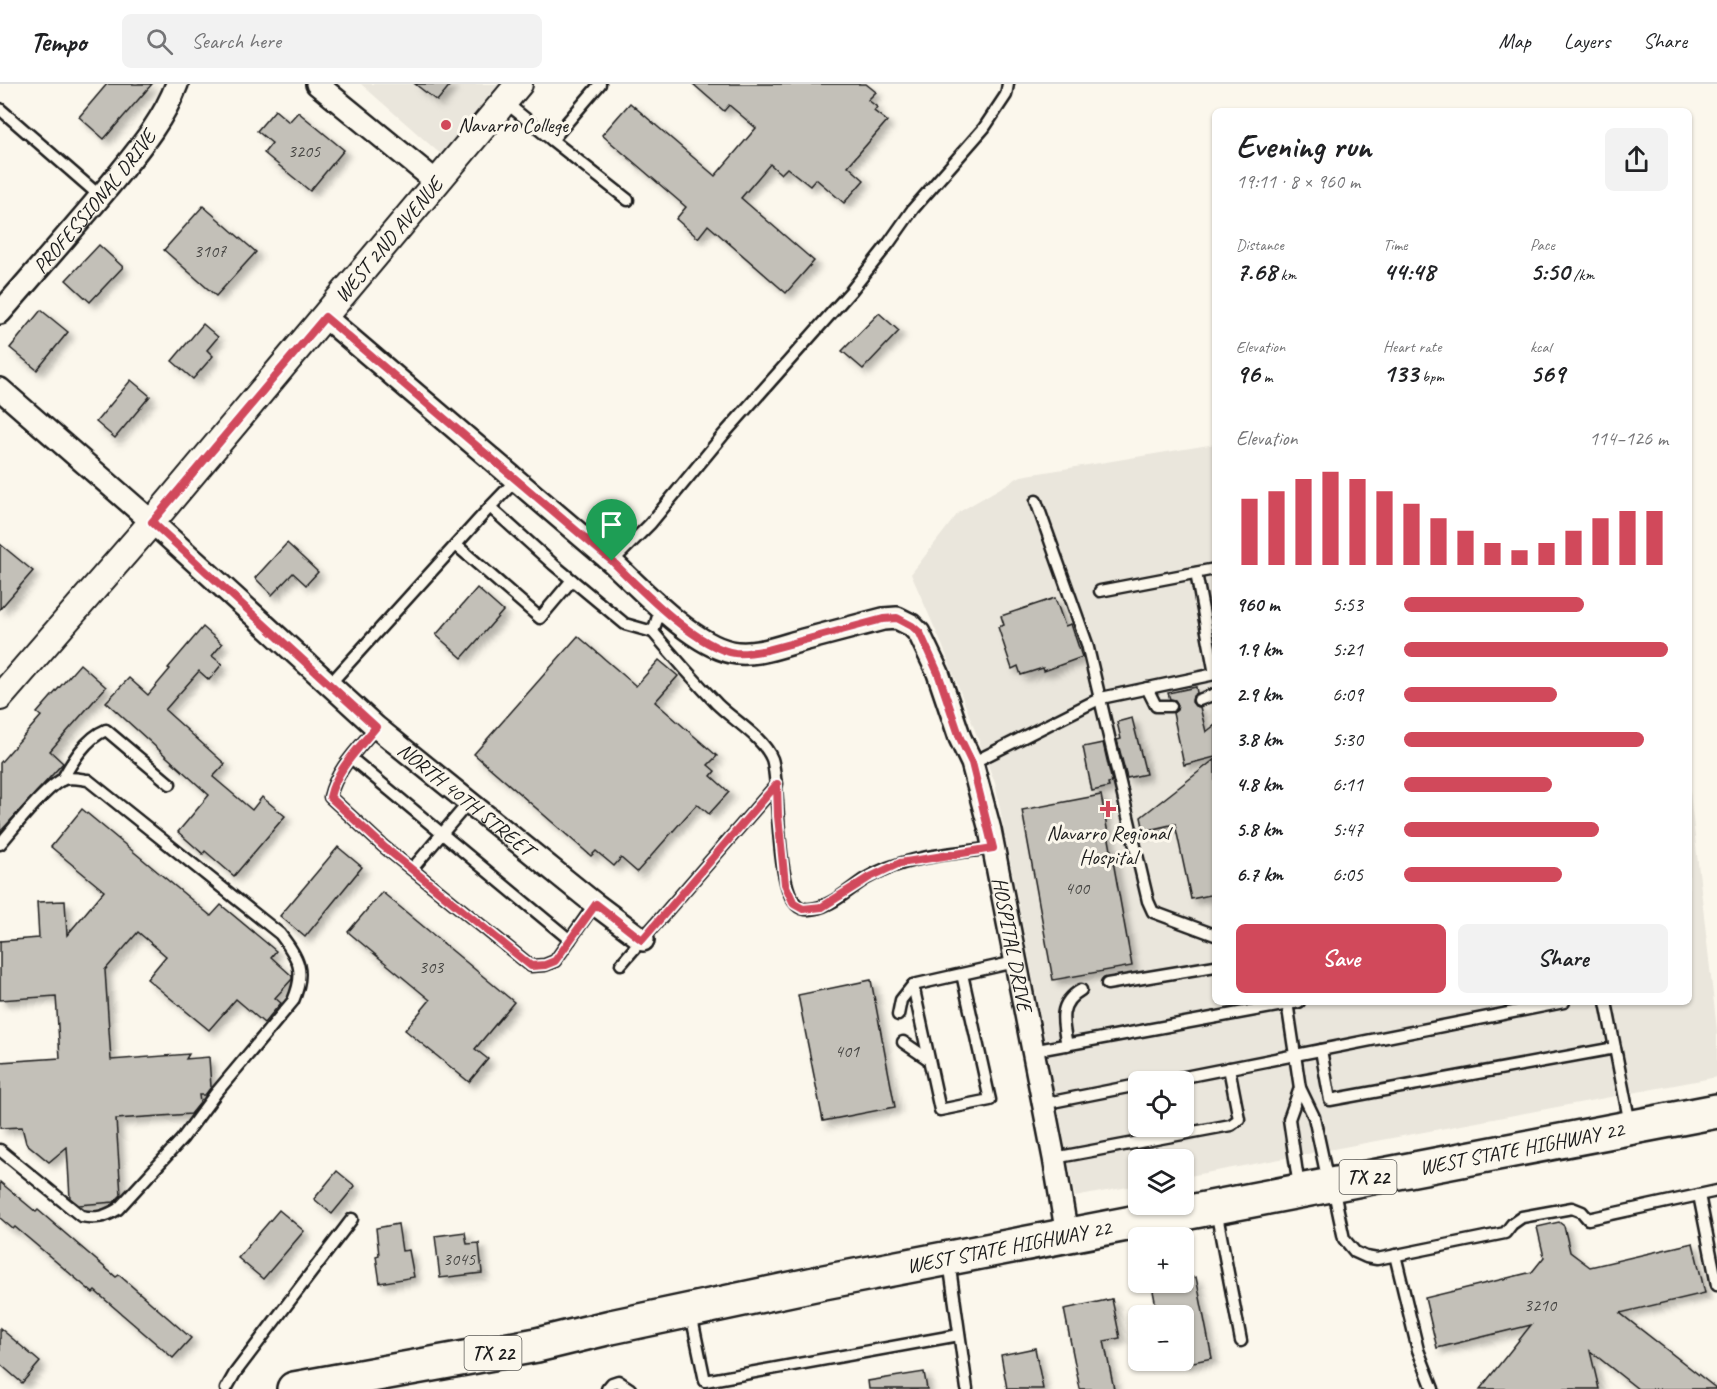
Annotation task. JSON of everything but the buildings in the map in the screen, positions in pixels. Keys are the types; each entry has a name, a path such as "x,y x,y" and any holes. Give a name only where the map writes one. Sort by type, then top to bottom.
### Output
{"main road":[{"name":"WEST STATE HIGHWAY 22","path":"691,1310 1215,1206 1717,1111"},
{"name":"TX 22","path":"294,1389 402,1374 691,1310"}],"street":[{"name":"PROFESSIONAL DRIVE","path":"0,313 101,197 152,132 177,84"},
{"path":"325,87 438,183"},
{"name":"WEST 2ND AVENUE","path":"0,697 152,522 512,93"},
{"name":"HOSPITAL DRIVE","path":"325,317 612,561 688,630 715,647 733,653 767,650 883,619 897,618 920,633 938,673 960,738 972,763 993,848 1067,1235"},
{"name":"NORTH 40TH STREET","path":"0,389 152,522 376,727 642,940"}],"lane":[{"path":"552,140 600,84"},
{"path":"612,561 650,524 724,434 851,291 913,209 984,128 1006,95 1008,84"},
{"path":"512,93 552,140 628,200"},
{"path":"0,110 101,197"},
{"path":"329,685 516,480"},
{"path":"1036,501 1087,644 1148,901 1153,912 1212,933"},
{"path":"490,507 625,624 653,632 719,705 754,735 771,757 777,784 785,884 794,904 803,909 822,907 868,878 900,863 993,848"},
{"path":"456,545 540,618 572,580"},
{"path":"1100,591 1212,570"},
{"path":"1196,573 1212,658"},
{"path":"653,632 661,607"},
{"path":"972,763 1101,698 1212,675"},
{"path":"1147,688 1156,706 1171,706"},
{"path":"1199,700 1212,695"},
{"path":"376,727 333,785 330,797 383,846 531,966 545,965 555,961 596,904"},
{"path":"0,844 45,793 62,780 76,757 100,732 106,730 170,784"},
{"path":"351,758 570,940"},
{"path":"0,1150 81,1216 94,1219 107,1216 118,1209 182,1139 216,1093 294,1001 299,987 300,965 293,950 280,934 88,780 62,780"},
{"path":"621,964 777,784"},
{"path":"412,869 469,802"},
{"path":"898,1015 901,1000 913,985 1015,962"},
{"path":"1107,984 1212,966"},
{"path":"913,985 940,1110 990,1100 962,974"},
{"path":"1066,1045 1063,1025 1064,1010 1069,996 1081,990"},
{"path":"1032,1051 1237,1008 1268,1005"},
{"path":"1288,1005 1300,1088 1314,1117 1320,1187"},
{"path":"1194,1075 1549,1005"},
{"path":"1607,1005 1631,1127"},
{"path":"903,1042 928,1059"},
{"path":"1321,1050 1330,1100 1615,1048"},
{"path":"1054,1158 1231,1125 1239,1119 1229,1068"},
{"path":"1042,1104 1128,1087"},
{"path":"1300,1088 1289,1119 1344,1239 1348,1246 1366,1257 1377,1259 1505,1233 1522,1217 1572,1208 1581,1212 1588,1219 1717,1191"},
{"path":"1699,1195 1717,1285"},
{"path":"1215,1206 1241,1341"},
{"path":"226,1389 235,1373 352,1220"},
{"path":"1395,1255 1418,1350 1433,1389"},
{"path":"948,1258 967,1389"},
{"path":"691,1310 705,1381 717,1384 959,1335"},
{"path":"607,1389 612,1383 618,1381 630,1389"}],"shaded area":[{"name":"Navarro College","path":"361,84 518,84 453,165"},
{"name":"Navarro Regional Hospital","path":"1212,444 1212,1005 1692,1005 1692,810 1717,1030 1717,1077 1194,1175 1194,1149 1128,1149 1128,1187 1075,1197 995,783 943,647 911,574 959,512 1021,476"}],"place":[{"name":"Navarro College","path":"446,125"},
{"name":"Navarro Regional Hospital","path":"1108,809"}],"route":[{"path":"325,317 612,561 643,592 688,630 715,647 733,653 767,650 883,619 897,618 912,626 920,633 938,673 960,738 972,763 993,848 900,863 868,878 822,907 803,909 794,904 785,884 777,784 642,940 596,904 555,961 545,965 531,966 383,846 330,797 333,785 376,727 152,522 325,317"}]}
